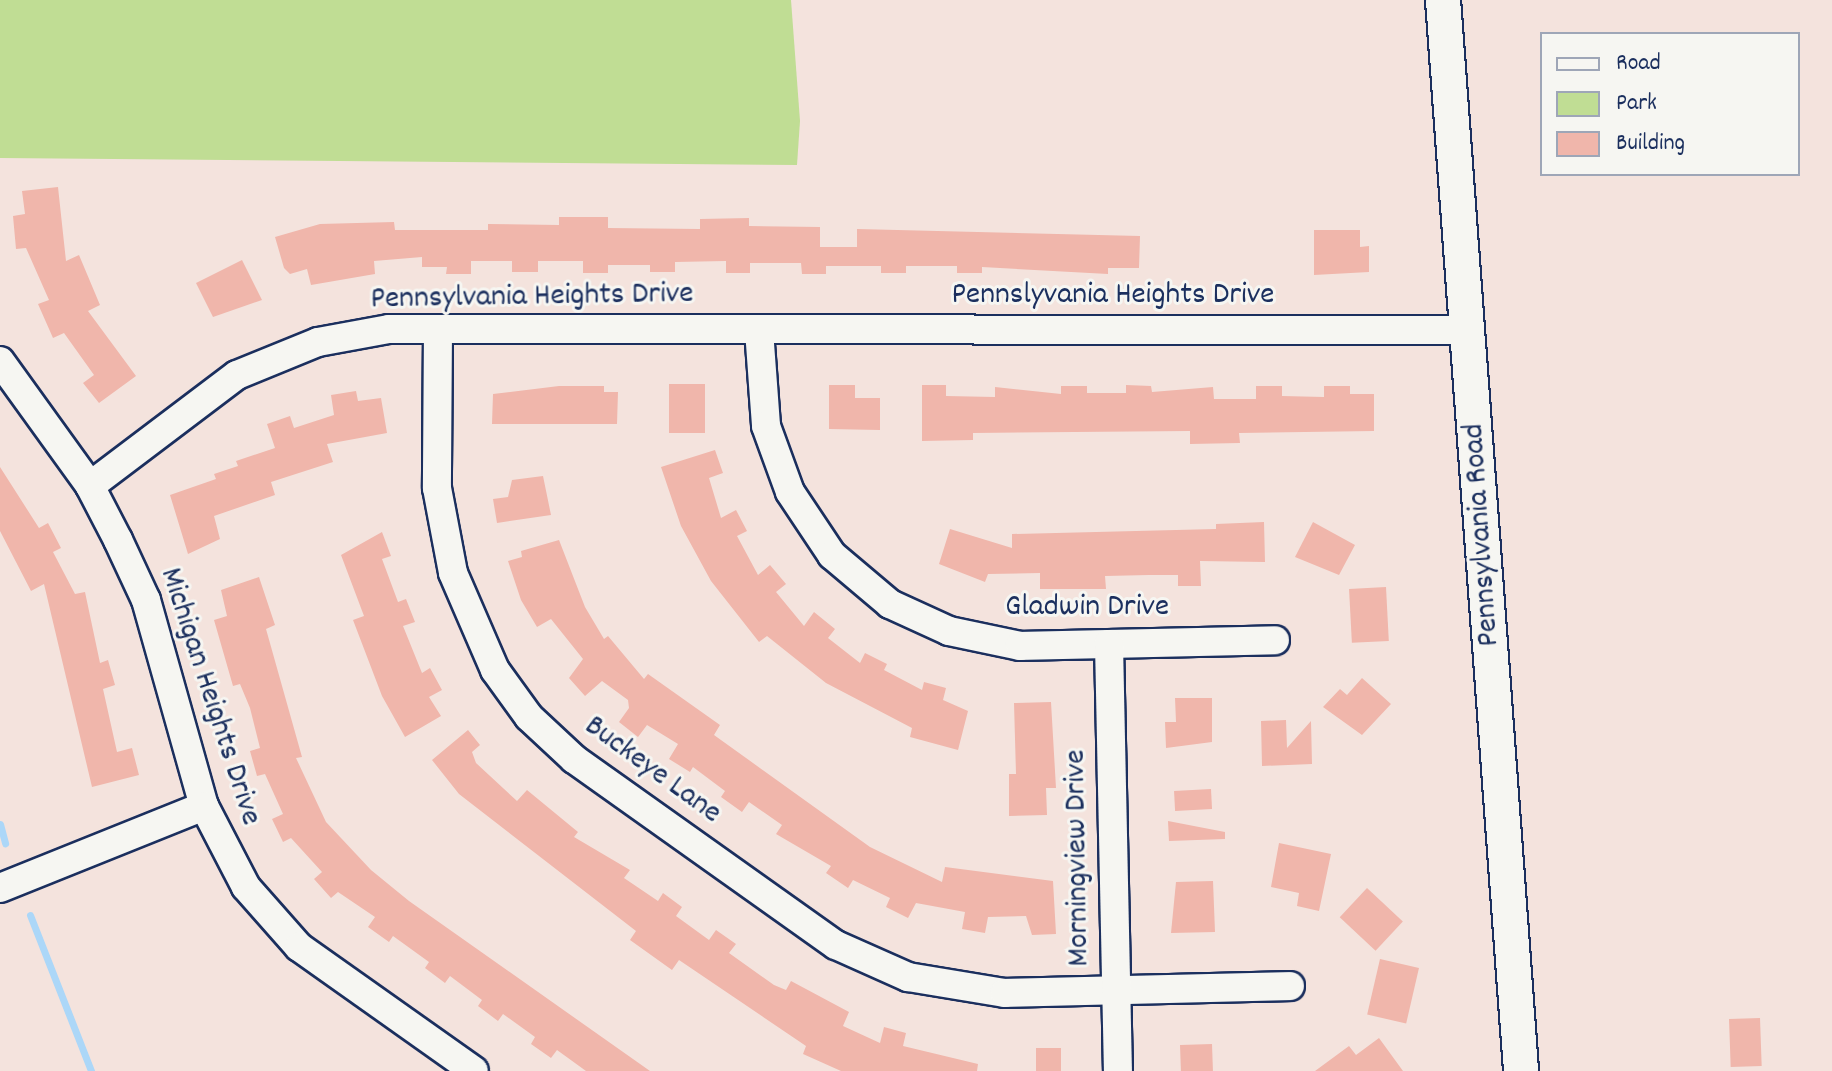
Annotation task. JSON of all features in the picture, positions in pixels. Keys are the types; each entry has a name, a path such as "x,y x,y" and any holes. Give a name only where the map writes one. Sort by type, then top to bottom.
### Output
{"street":[{"name":"Pennsylvania Road","path":"1443,0 1521,1071"},
{"name":"Pennsylvania Heights Drive","path":"90,486 237,375 293,350 345,334 438,329 759,330"},
{"name":"Buckeye Lane","path":"438,329 437,488 453,573 495,670 562,749 836,945 908,977 981,991 1290,986"},
{"name":"Pennslyvania Heights Drive","path":"759,330 1468,330"},
{"name":"Gladwin Drive","path":"759,330 761,391 774,454 808,524 857,580 890,604 971,637 1020,646 1275,640"},
{"name":"Michigan Heights Drive","path":"0,361 90,486 146,600 204,806 225,854 262,910 299,947 474,1071"},
{"name":"Morningview Drive","path":"1109,644 1118,1071"},
{"path":"0,888 204,806"}],"green space":[{"path":"0,0 791,0 800,121 797,165 0,158"}],"building":[{"path":"58,187 66,261 79,255 100,305 88,311 136,376 99,403 83,383 94,375 64,333 53,338 38,304 49,300 26,248 16,249 13,216 25,214 22,191"},
{"path":"559,217 608,217 608,228 700,229 700,219 749,218 749,226 820,227 820,247 857,247 857,229 1140,236 1139,268 1108,268 1108,274 982,267 982,273 957,273 957,266 906,266 906,273 881,273 881,266 826,266 826,274 802,274 801,263 750,263 750,273 726,273 726,261 675,262 675,272 650,272 650,265 608,265 608,273 583,273 583,261 538,261 538,272 512,272 512,261 471,261 471,274 446,274 447,267 422,267 422,257 374,261 375,274 311,285 307,269 290,274 284,268 275,237 320,224 394,222 395,230 488,230 488,224 559,225"},
{"path":"1314,230 1360,230 1360,247 1369,246 1369,272 1314,275"},
{"path":"242,260 262,300 213,317 196,283"},
{"path":"669,384 705,384 705,433 669,433"},
{"path":"829,385 855,385 855,398 880,398 880,430 829,429"},
{"path":"922,385 946,385 946,396 995,397 995,387 1061,394 1061,386 1087,386 1087,393 1126,393 1126,385 1151,386 1152,392 1213,387 1214,399 1256,399 1256,386 1282,386 1282,396 1324,397 1324,386 1350,386 1350,394 1374,394 1374,431 1239,433 1240,443 1190,444 1190,431 973,433 973,440 922,441"},
{"path":"559,386 604,386 604,392 618,392 617,424 492,424 493,394"},
{"path":"356,391 358,401 381,398 387,433 327,444 333,462 271,482 275,495 214,516 220,539 188,554 170,495 216,479 214,474 238,466 236,461 275,448 267,424 290,416 294,428 334,415 331,395"},
{"path":"715,450 723,473 709,478 721,518 736,510 747,531 737,536 758,575 770,565 786,584 776,592 804,626 814,612 835,629 828,638 860,663 865,653 887,664 884,670 922,690 924,682 946,688 943,700 968,711 958,750 910,737 912,728 826,683 767,636 759,642 711,581 681,526 661,467"},
{"path":"0,467 39,528 48,523 61,548 53,552 75,594 85,592 100,663 108,660 115,685 103,689 117,752 132,748 139,775 92,787 44,584 31,591 0,531"},
{"path":"543,476 551,515 497,523 493,499 508,497 512,480"},
{"path":"1264,522 1265,562 1200,561 1201,586 1178,586 1178,575 1149,575 1105,576 1106,589 1040,589 1040,573 988,574 985,582 939,564 950,529 1012,548 1012,534 1216,529 1216,524"},
{"path":"1313,522 1355,545 1339,575 1295,557"},
{"path":"382,532 391,556 382,559 398,602 406,599 415,622 403,626 422,673 430,668 442,690 429,697 441,716 405,737 382,696 353,620 364,616 341,555"},
{"path":"559,540 585,607 604,639 608,636 644,679 648,674 720,725 714,735 870,847 942,882 945,867 1053,881 1056,934 1032,935 1026,916 988,917 985,933 962,929 965,912 916,903 908,918 886,907 890,898 853,880 848,888 826,873 831,866 776,834 782,825 749,802 742,812 721,797 725,791 693,767 690,772 669,759 678,744 647,725 638,737 619,722 629,708 628,700 602,681 585,696 569,678 583,659 551,619 537,627 521,600 508,561 522,557 521,551"},
{"path":"259,577 275,625 266,629 302,757 296,758 326,822 371,870 409,901 650,1071 586,1071 557,1050 551,1058 531,1044 535,1037 503,1014 498,1021 478,1006 482,1000 450,976 445,983 425,968 429,962 393,936 389,942 368,927 375,917 338,892 331,898 314,879 322,872 291,838 283,842 272,819 283,814 265,774 257,776 250,751 260,748 250,708 240,684 233,686 214,620 227,616 221,590"},
{"path":"1386,587 1389,641 1352,643 1349,589"},
{"path":"1362,678 1391,704 1362,735 1323,707 1340,689 1347,695"},
{"path":"1175,698 1212,698 1212,742 1166,748 1165,722 1176,722"},
{"path":"1051,702 1056,788 1046,788 1047,815 1009,816 1009,774 1016,774 1014,703"},
{"path":"1286,720 1287,748 1311,721 1312,764 1262,766 1261,721"},
{"path":"468,730 480,745 472,752 476,763 517,801 527,790 578,832 574,837 630,870 624,878 658,901 663,893 682,907 676,916 709,940 716,930 736,944 729,953 774,985 786,990 791,981 849,1012 843,1026 880,1043 884,1027 906,1033 903,1046 978,1064 977,1071 841,1071 803,1054 806,1046 679,960 672,970 630,940 636,931 459,794 432,760"},
{"path":"1211,789 1212,809 1175,811 1174,791"},
{"path":"1168,821 1225,832 1225,839 1169,841"},
{"path":"1279,843 1331,854 1319,911 1297,906 1299,893 1271,887"},
{"path":"1213,881 1215,932 1171,933 1176,882"},
{"path":"1367,888 1403,921 1376,951 1340,917"},
{"path":"1380,959 1419,968 1406,1024 1367,1015"},
{"path":"1760,1018 1762,1066 1731,1067 1729,1019"},
{"path":"1379,1038 1403,1071 1315,1071 1349,1046 1356,1055"},
{"path":"1212,1044 1213,1071 1181,1071 1180,1045"},
{"path":"1036,1048 1061,1048 1061,1071 1036,1071"}],"waterway":[{"path":"0,824 5,843"},
{"path":"30,915 91,1071"}]}
